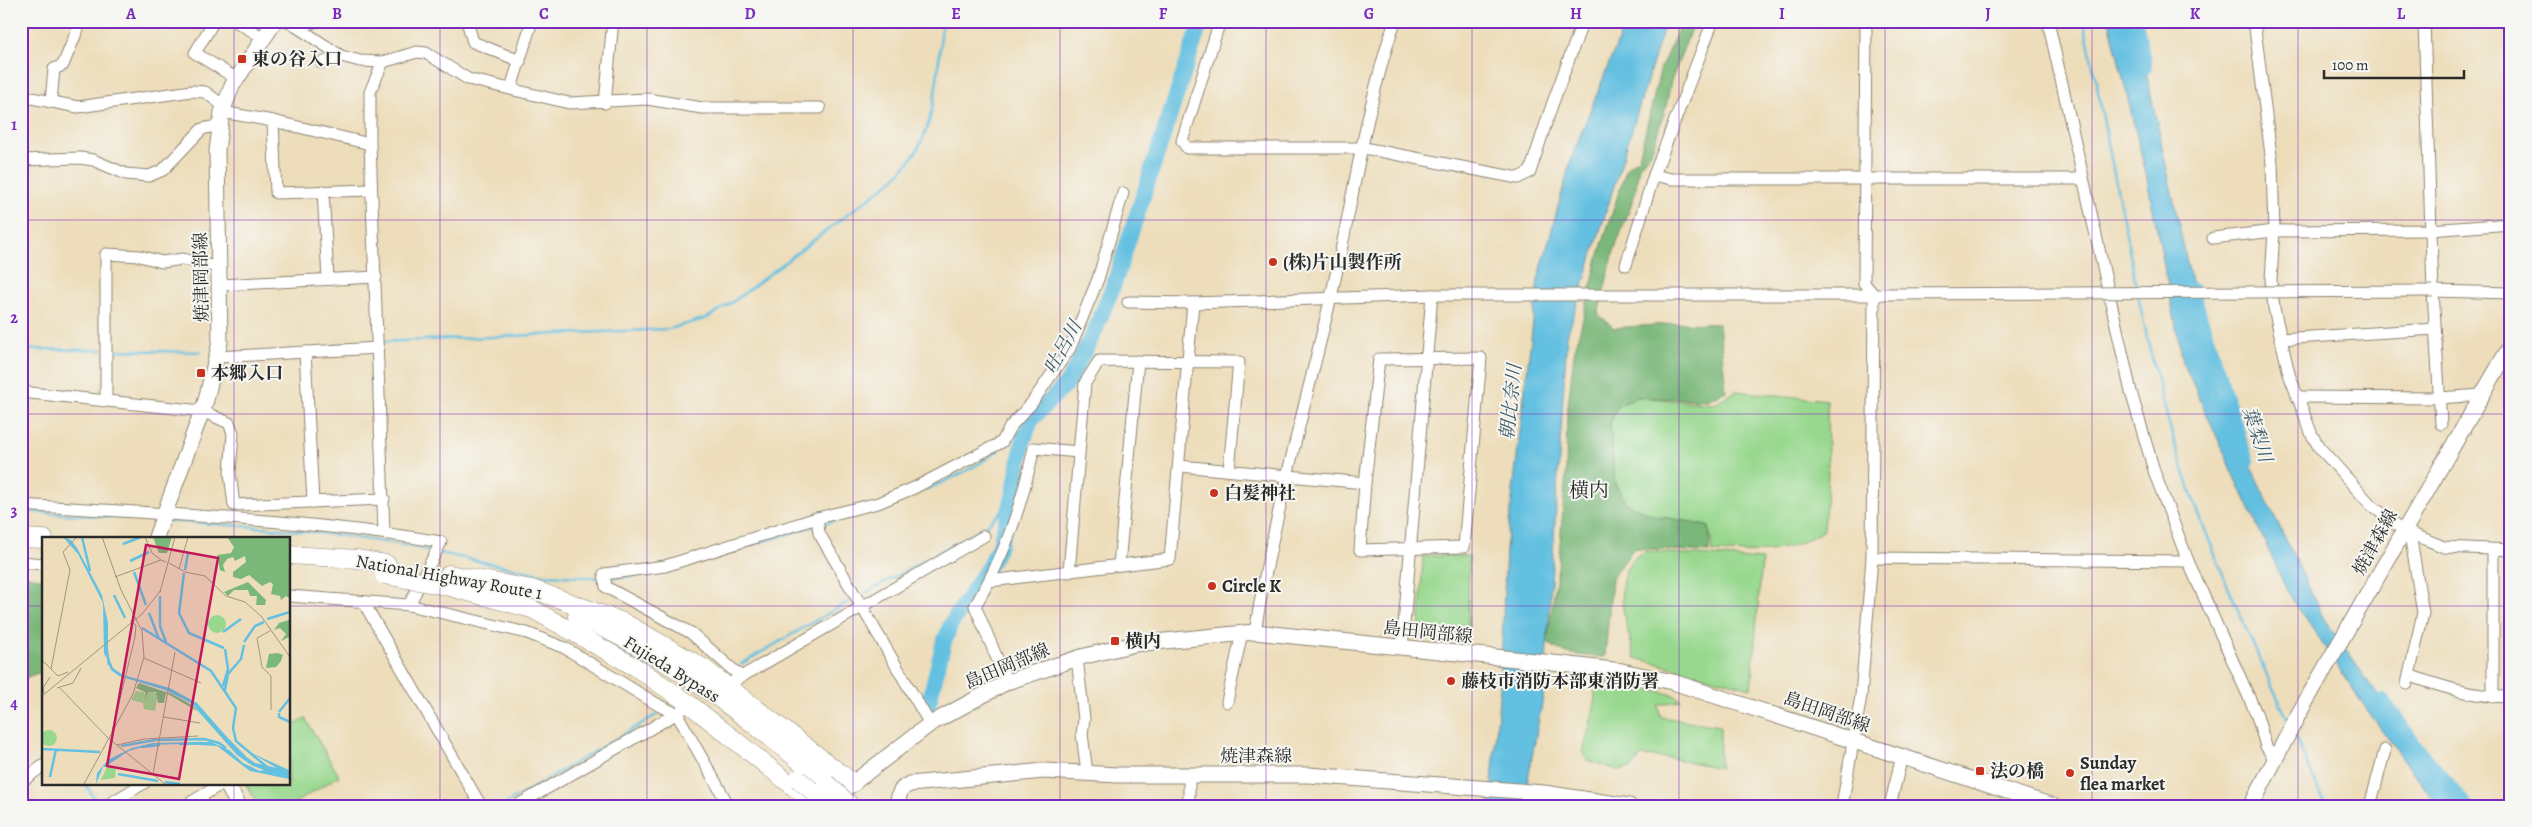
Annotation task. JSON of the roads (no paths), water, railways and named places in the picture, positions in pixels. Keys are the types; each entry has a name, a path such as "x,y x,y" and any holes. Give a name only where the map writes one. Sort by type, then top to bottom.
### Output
{"highway":[{"path":"21,538 42,539"},
{"path":"21,549 42,551"},
{"name":"National Highway Route 1","path":"290,555 358,559 386,570"},
{"name":"National Highway Route 1","path":"290,566 386,570 532,589 623,622 702,667 852,783"},
{"name":"National Highway Route 1","path":"453,579 532,609 637,668 754,754 817,806"},
{"name":"Fujieda Bypass","path":"453,579 552,605 650,653 733,707 851,806"},
{"name":"Fujieda Bypass","path":"532,609 609,644 669,679 726,718 830,806"}],"main road":[{"name":"焼津岡部線","path":"156,537 202,411 217,357 221,322 217,151 222,114 237,79 275,21"},
{"name":"焼津森線","path":"2251,806 2298,715 2356,614 2407,532 2481,395 2511,344"},
{"name":"島田岡部線","path":"823,806 936,721 1007,682 1077,658 1135,644 1248,632 1622,671 1673,682 1733,699 2053,806"},
{"name":"焼津森線","path":"2240,806 2264,766 2274,759"},
{"name":"焼津森線","path":"896,806 899,792 903,786 917,782 1022,772 1309,775 1544,793 1629,806"},
{"path":"226,784 239,806"}],"street":[{"path":"51,102 54,70 63,66 82,21"},
{"path":"214,21 195,53 237,79"},
{"path":"235,21 264,38"},
{"path":"293,24 317,21"},
{"path":"511,88 532,21"},
{"path":"605,102 613,21"},
{"path":"1220,21 1182,141 1187,148 1361,148 1518,178 1530,172 1579,23"},
{"path":"1227,702 1248,632 1330,299 1361,148 1395,21"},
{"path":"1626,265 1654,175 1712,21"},
{"path":"1866,21 1864,283 1878,295"},
{"path":"2048,21 2131,392 2155,474 2188,561 2256,713 2266,746 2274,759"},
{"path":"2254,21 2272,155 2274,231 2271,280 2280,339 2304,418 2319,447 2372,505 2407,532 2444,547 2511,550"},
{"path":"2424,21 2430,230 2441,424"},
{"path":"468,22 473,42 520,61"},
{"path":"293,24 341,56 360,61 383,62 417,52 426,53 468,79 569,103 647,98 702,108 820,108"},
{"path":"322,63 341,56"},
{"path":"383,62 370,92 370,144 384,533"},
{"path":"21,96 78,107 192,91 205,92 222,114 273,121 370,144"},
{"path":"21,160 80,158 93,160 126,174 150,176 162,170 202,129 222,114"},
{"path":"273,121 276,193 372,190"},
{"path":"1654,175 1671,179 2082,179"},
{"path":"323,191 328,280"},
{"path":"984,536 736,679 690,633 606,587 604,574 665,566 817,518 887,499 914,488 1002,442 1010,427 1031,404 1070,348 1098,279 1123,193"},
{"path":"2213,238 2274,231 2430,230 2511,224"},
{"path":"106,401 106,254 140,256 162,262 183,260 220,268"},
{"path":"220,285 376,277"},
{"path":"1128,302 1330,299 1432,295 1878,295 2433,291 2511,293"},
{"path":"1402,648 1432,295"},
{"path":"1842,806 1861,696 1872,558 1878,295"},
{"path":"990,581 1170,559 1180,466 1193,302"},
{"path":"2280,339 2435,329"},
{"path":"217,357 378,348"},
{"path":"305,352 313,502"},
{"path":"1426,358 1481,358 1464,548 1360,550 1365,483 1379,359 1426,358"},
{"path":"1069,572 1085,383 1099,361 1239,362 1229,470"},
{"path":"1119,565 1138,361"},
{"path":"21,392 202,411 229,423 233,432 230,473 234,505 384,499"},
{"path":"2297,397 2439,398 2481,395"},
{"path":"1007,682 975,606 990,581 1011,536 1024,494 1034,448 1079,452"},
{"path":"1180,466 1286,474 1365,483"},
{"path":"21,505 165,514 384,533 441,542 409,605"},
{"path":"817,518 819,532 936,721"},
{"path":"2407,532 2423,613 2409,680 2466,694 2493,697 2511,696"},
{"path":"2493,550 2493,697"},
{"path":"1872,558 2188,561"},
{"path":"21,562 42,564"},
{"path":"290,596 409,605 545,639 597,666 660,706 682,711"},
{"path":"364,603 481,806"},
{"path":"1077,658 1084,719 1082,734 1087,773"},
{"path":"516,806 682,711"},
{"path":"682,711 729,806"},
{"path":"2370,806 2385,750"},
{"path":"1890,806 1902,756"},
{"path":"21,782 42,766"},
{"path":"1189,775 1189,806"},
{"path":"106,806 142,784"},
{"path":"185,806 223,784"}],"water":[{"path":"1626,21 1666,21 1567,336 1544,692 1523,806 1490,806 1500,687 1506,549 1538,280 1572,156"},
{"path":"2109,21 2135,21 2215,392 2324,619 2456,806 2438,806 2365,707 2287,591 2183,362 2146,174"}],"waterway":[{"path":"380,342 669,329 707,318 734,301 894,179 909,163 923,138 933,106 942,21"},
{"name":"吐呂川","path":"928,706 943,645 951,624 989,566 1000,544 1013,497 1023,442 1031,420 1068,382 1095,331 1114,284 1201,21"},
{"path":"2084,21 2137,290"},
{"name":"葉梨川","path":"2135,21 2144,66"},
{"name":"葉梨川","path":"2191,290 2246,462"},
{"path":"2138,295 2164,408 2190,490 2232,595 2289,722"},
{"path":"335,345 375,342"},
{"path":"21,349 102,350"},
{"path":"110,350 201,352"},
{"path":"1007,443 1031,420"},
{"path":"908,496 955,476 999,450"},
{"path":"860,596 986,526 1003,510 1013,497"},
{"path":"21,511 157,520"},
{"path":"820,525 856,514"},
{"path":"167,521 301,531 367,539 432,551"},
{"path":"751,545 815,526"},
{"path":"440,553 545,575 602,578"},
{"path":"613,578 643,575 679,568"},
{"path":"741,664 853,599"},
{"name":"葉梨川","path":"2383,702 2421,754 2466,806"},
{"path":"502,806 658,714"},
{"path":"2294,734 2326,806"},
{"path":"86,784 99,806"}],"place":[{"name":"東の谷入口","path":"242,59"},
{"name":"(株)片山製作所","path":"1273,262"},
{"name":"本郷入口","path":"201,373"},
{"name":"白髪神社","path":"1214,493"},
{"name":"Circle K","path":"1212,586"},
{"name":"横内","path":"1115,641"},
{"name":"藤枝市消防本部東消防署","path":"1451,681"},
{"name":"法の橋","path":"1980,771"},
{"name":"Sunday flea market","path":"2070,773"}],"district":[{"name":"横内","path":"1589,490"}],"water label":[{"name":"朝比奈川","path":"1510,402"}]}
